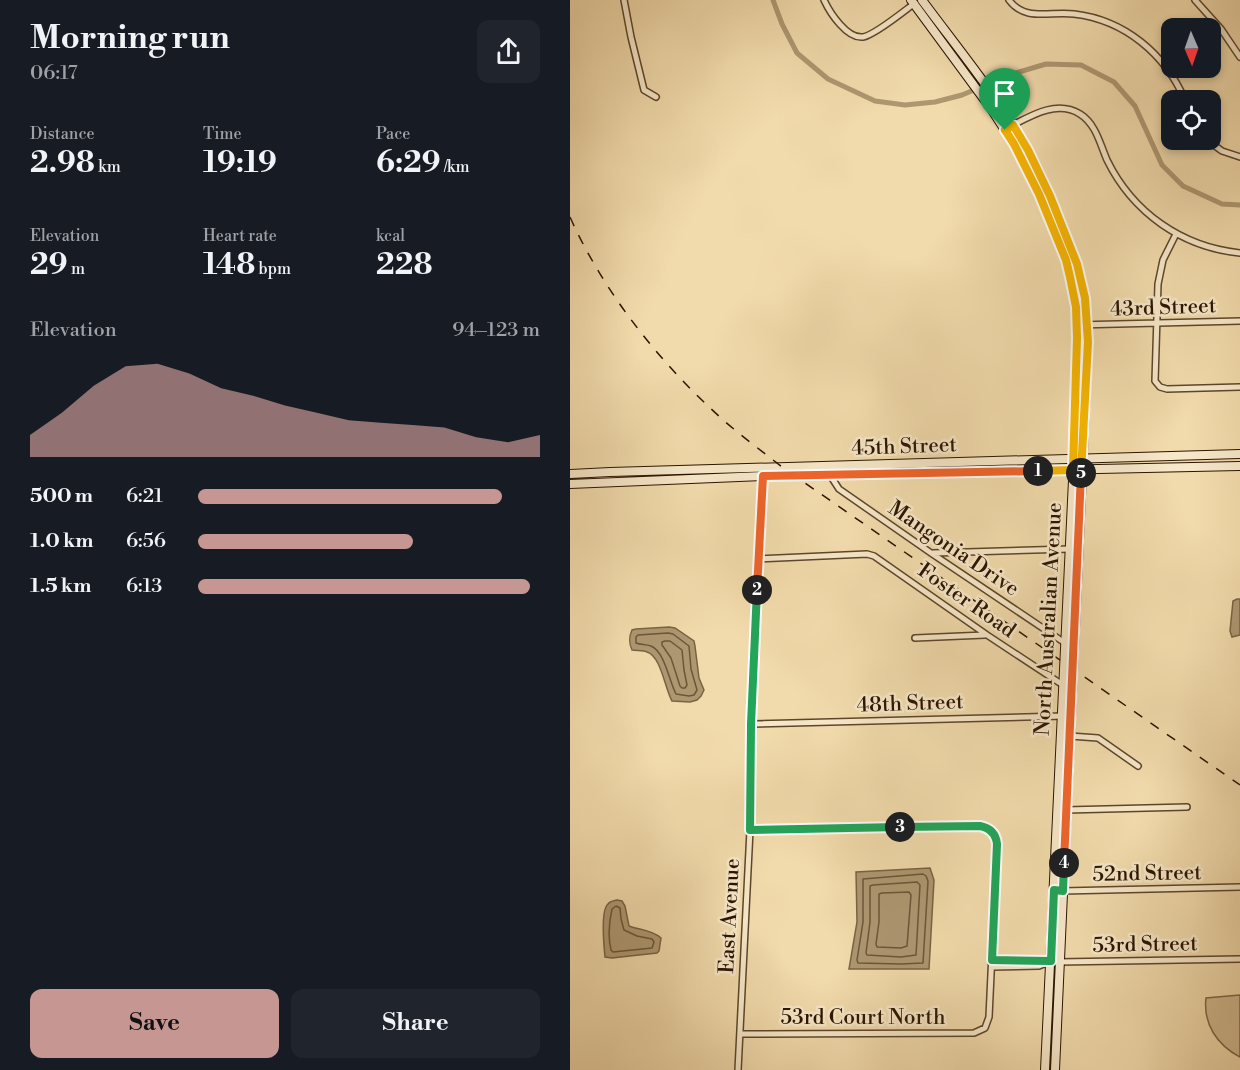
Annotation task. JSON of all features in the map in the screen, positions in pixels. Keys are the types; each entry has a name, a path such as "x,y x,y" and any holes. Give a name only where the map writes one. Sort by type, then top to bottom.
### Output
{"main road":[{"name":"North Australian Avenue","path":"916,1 979,74 1028,150 1071,248 1081,281 1088,325 1070,549 1063,685 1063,785 1055,962 1055,1070"},
{"name":"North Australian Avenue","path":"916,1 1014,144 1039,194 1066,260 1074,294 1077,325 1078,459"},
{"name":"45th Street","path":"570,474 1240,454"},
{"name":"45th Street","path":"570,484 763,476 1240,466"},
{"name":"North Australian Avenue","path":"1058,890 1066,810 1063,785 1071,716 1077,470"},
{"name":"North Australian Avenue","path":"1045,1070 1055,962"}],"street":[{"path":"624,0 644,90 656,96"},
{"path":"824,0 839,23 848,32 858,37 872,33 916,1"},
{"path":"1009,0 1015,8 1025,13 1034,15 1065,13 1089,16 1125,30 1162,60 1180,90"},
{"path":"1196,0 1221,29 1240,57"},
{"path":"1005,130 1044,111 1069,109 1082,116 1094,129 1114,173 1127,193 1151,217 1176,234 1206,247 1240,253"},
{"path":"1221,150 1240,157"},
{"path":"1176,234 1160,272 1154,377 1157,385 1163,389 1240,387"},
{"name":"43rd Street","path":"1077,325 1240,321"},
{"name":"East Avenue","path":"738,1070 750,830 751,724 763,476"},
{"name":"Mangonia Drive","path":"830,476 839,489 1065,643"},
{"path":"931,553 1070,549"},
{"name":"Foster Road","path":"758,559 867,554 874,556 1072,691"},
{"path":"915,638 987,635"},
{"name":"48th Street","path":"751,724 1071,716"},
{"path":"1070,736 1098,738 1138,766"},
{"path":"1066,810 1187,807"},
{"path":"750,830 980,826 991,830 996,837 997,844 992,967"},
{"name":"52nd Street","path":"1058,890 1240,887"},
{"name":"53rd Street","path":"992,960 1055,962 1240,959"},
{"name":"53rd Street","path":"992,967 1039,966 1055,962"},
{"name":"53rd Court North","path":"740,1034 974,1034 985,1028 989,1017 992,967"}],"shaded area":[{"path":"1240,995 1240,1057 1218,1040 1213,1033 1207,1017 1206,998"}],"water":[{"path":"1240,599 1240,635 1232,637 1230,631 1233,601"},
{"path":"675,628 694,641 699,678 704,690 697,700 672,701 656,660 647,652 631,648 632,630"},
{"path":"930,868 934,880 929,969 849,969 857,922 856,872"},
{"path":"622,901 625,906 629,926 661,938 657,953 605,957 604,914 609,903"}],"waterway":[{"path":"773,0 797,53 828,79 875,101 905,105 935,102 962,95 1012,74 1046,64 1081,65 1114,82 1135,106 1162,165 1183,186 1222,204 1240,205"}],"railway":[{"path":"570,217 599,273 635,325 676,374 729,425 782,467 1240,785"}],"route":[{"path":"1013,125 1050,196 1077,264 1085,298 1088,325 1063,891 1054,890 1051,961 992,960 997,840 994,833 984,826 750,830 751,724 763,476 1073,470 1077,338 1074,294 1066,260 1039,194 1005,130 1013,125"}]}
